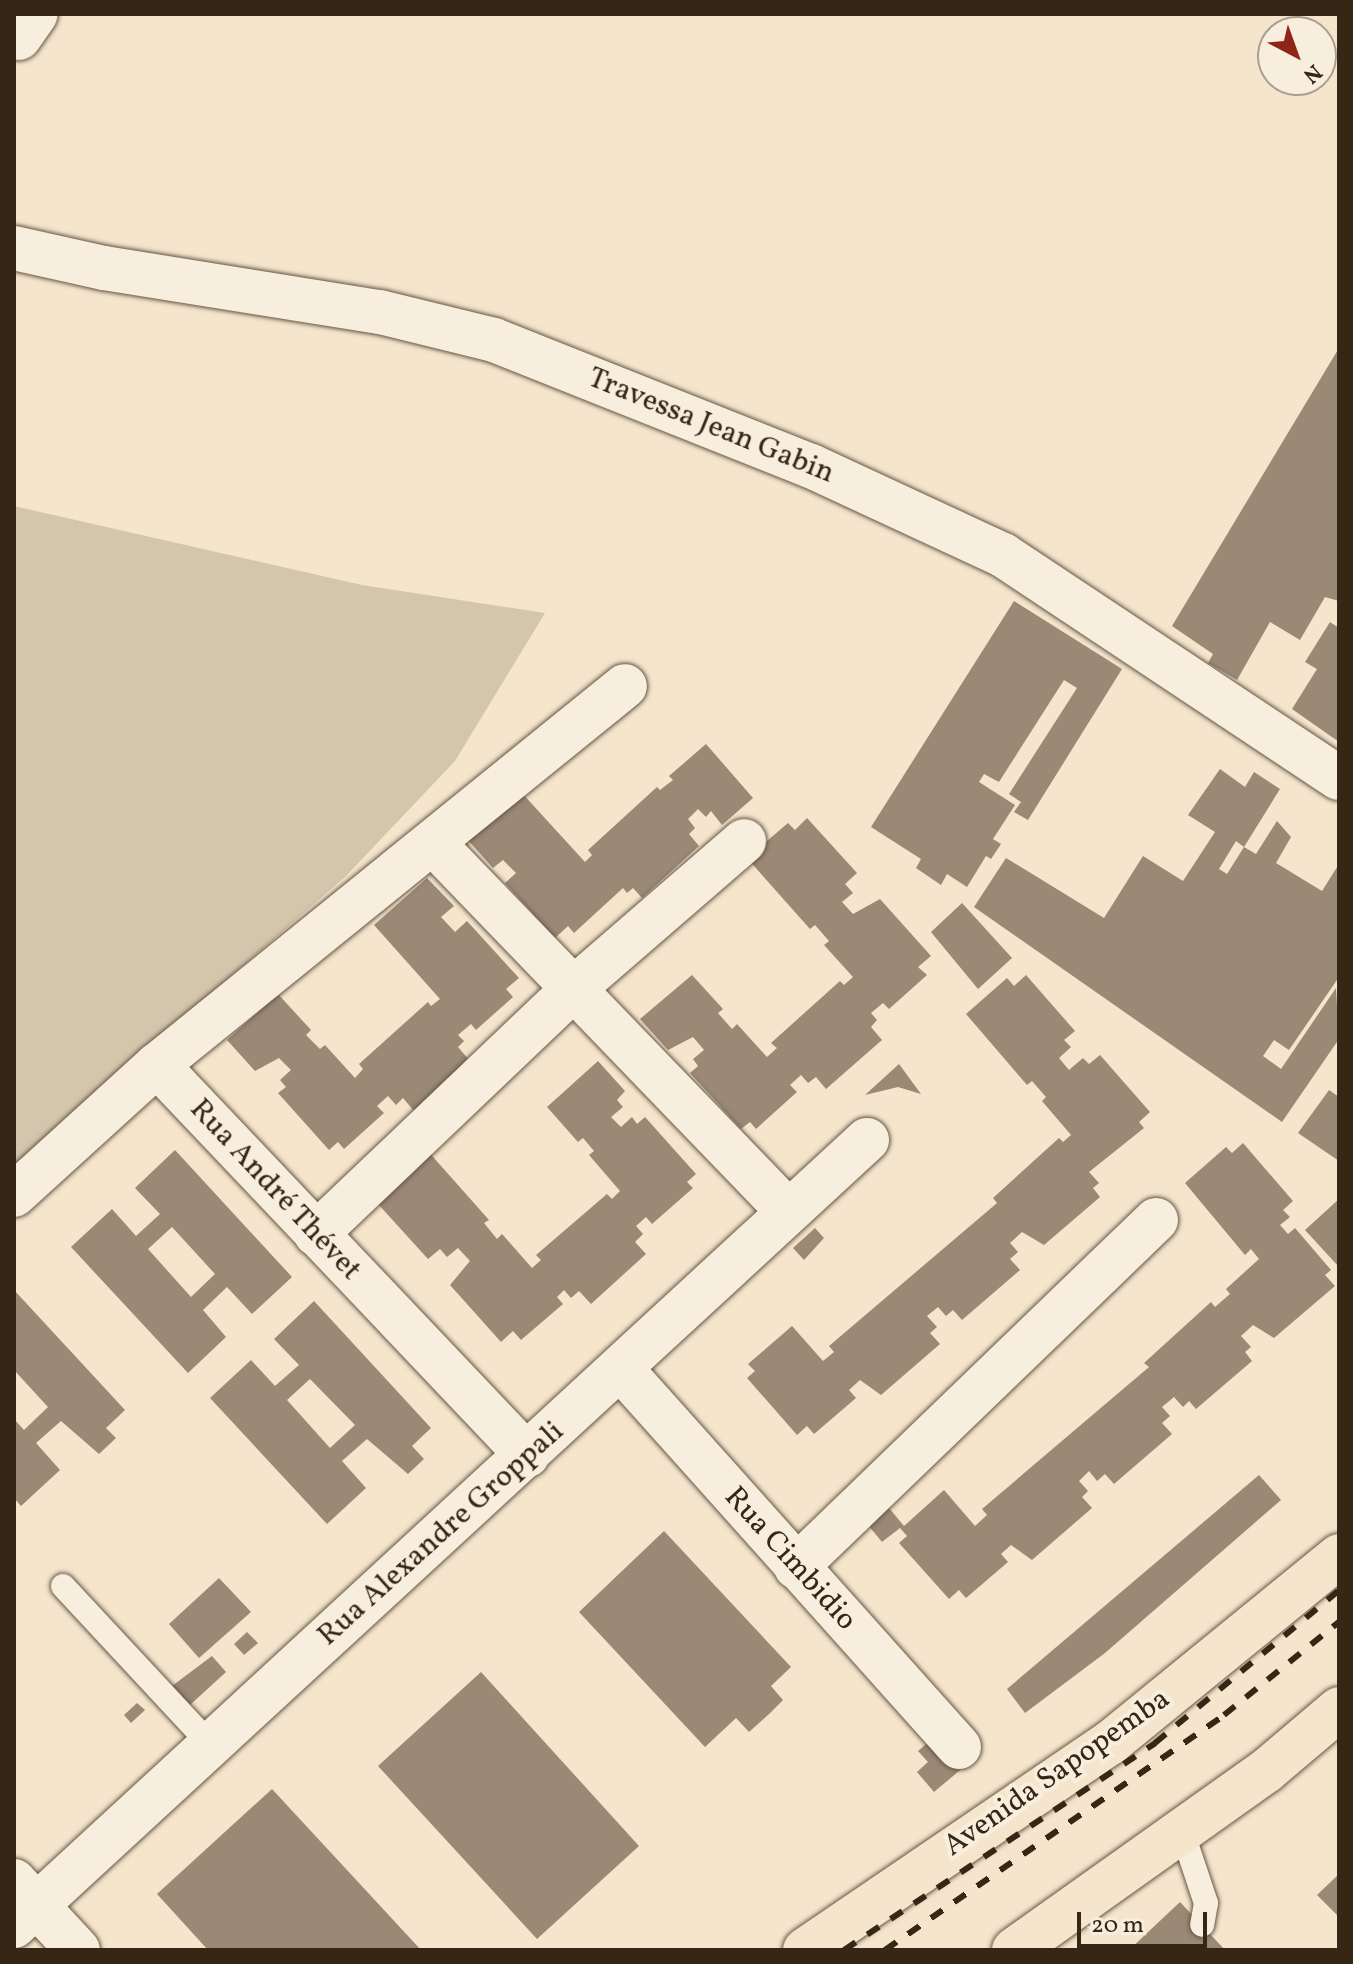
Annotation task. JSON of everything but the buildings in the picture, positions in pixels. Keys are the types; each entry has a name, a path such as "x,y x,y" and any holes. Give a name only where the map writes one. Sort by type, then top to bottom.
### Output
{"main road":[{"name":"Avenida Sapopemba","path":"805,1950 1110,1743 1339,1556"},
{"path":"1014,1950 1266,1771 1339,1709"}],"street":[{"name":"Travessa Jean Gabin","path":"14,248 104,268 380,312 494,340 811,466 1003,555 1339,778"},
{"path":"14,1195 157,1065 625,686"},
{"path":"316,1234 571,991 744,841"},
{"path":"433,843 571,991 786,1209"},
{"name":"Rua André Thévet","path":"157,1065 527,1455"},
{"name":"Rua Alexandre Groppali","path":"22,1904 211,1745 621,1369 786,1209 867,1140"},
{"path":"796,1567 1156,1220"},
{"name":"Rua Cimbidio","path":"621,1369 959,1747"},
{"path":"22,1904 78,1950"}],"lane":[{"path":"63,1586 211,1745"},
{"path":"1182,1831 1206,1903 1202,1925"}],"shaded area":[{"path":"14,506 362,585 545,613 455,761 346,876 14,1165"}],"railway":[{"path":"844,1950 1155,1743 1339,1590"},
{"path":"885,1950 1224,1715 1339,1622"}]}
